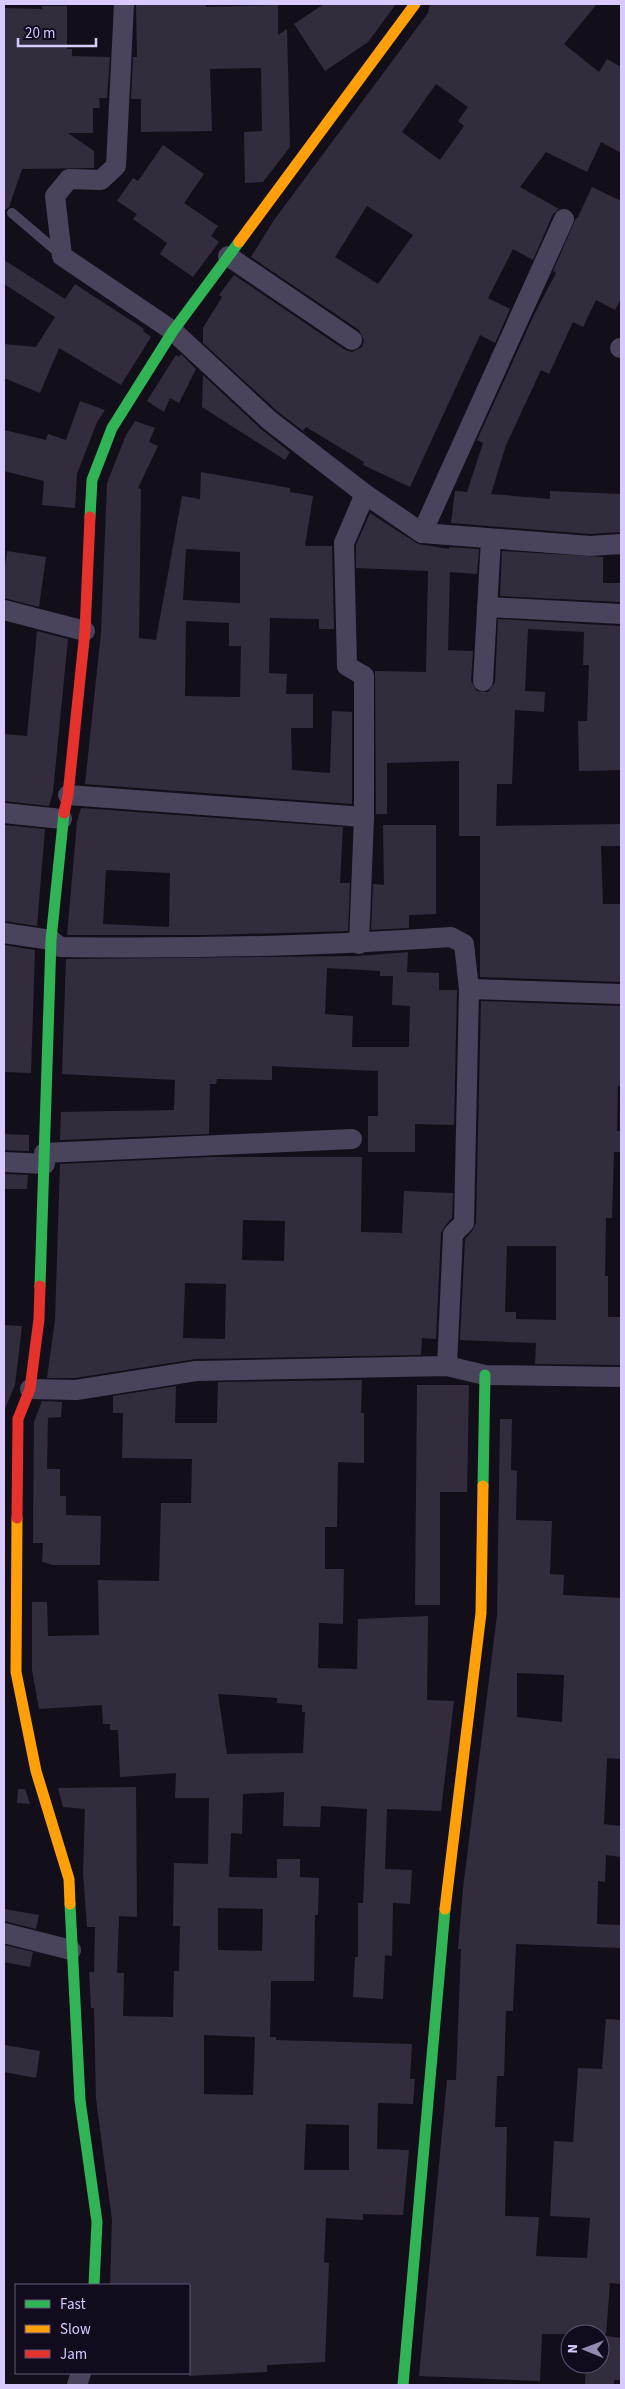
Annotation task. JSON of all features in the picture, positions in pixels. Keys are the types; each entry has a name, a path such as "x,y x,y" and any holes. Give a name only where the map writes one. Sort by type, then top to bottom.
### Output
{"street":[{"path":"124,4 116,166 101,180 69,179 55,196 62,256 173,331 269,420 365,494 422,533 590,546 621,544"},
{"path":"94,2284 97,2222 80,2100 71,1950 69,1879 36,1771 16,1672 11,1418 30,1389 39,1319 51,940 62,819 68,794 85,631 92,480 112,428 173,331 415,4"},
{"path":"422,533 564,219"},
{"path":"228,256 352,340"},
{"path":"359,944 364,817 364,676 347,666 344,544 365,494"},
{"path":"483,681 491,539"},
{"path":"487,606 621,614"},
{"path":"4,610 85,631"},
{"path":"68,794 364,817"},
{"path":"4,813 62,819"},
{"path":"4,934 51,940 60,947 138,948 359,944 451,937 464,944 469,989 464,1223 453,1234 447,1366"},
{"path":"469,989 621,994"},
{"path":"4,1162 352,1139"},
{"path":"30,1389 76,1390 196,1371 447,1366 485,1375 621,1377"},
{"path":"403,2385 428,2115 446,1888 481,1612 485,1375"},
{"path":"4,1933 71,1950"}],"lane":[{"path":"12,213 62,256"}],"building":[{"path":"136,4 206,4 206,7 278,5 278,35 287,29 290,147 263,182 245,183 244,132 262,131 261,68 210,69 212,131 141,132 141,99 131,99 133,57 137,57"},
{"path":"324,4 396,4 368,42 325,71 294,24"},
{"path":"430,4 597,4 564,44 599,72 607,59 621,67 621,153 601,142 587,172 546,152 520,187 559,209 553,214 533,260 513,249 488,298 510,309 495,343 480,335 410,487 363,465 364,462 306,427 303,431 277,411 203,343 203,328 222,297 219,295 234,275 345,350 352,352 362,347 364,340 359,330 251,257 274,220 428,13","holes":["436,84 468,107 458,121 464,126 440,160 402,132","367,206 413,235 378,284 335,257"]},
{"path":"42,6 67,6 67,49 72,49 72,56 110,57 107,98 99,98 100,108 93,108 93,133 68,133 94,151 94,168 22,169 9,207 4,211 4,8 42,9"},
{"path":"163,145 204,174 184,203 218,226 211,236 219,242 193,277 160,254 167,243 133,219 137,214 117,201 133,178 138,181"},
{"path":"592,187 621,201 621,299 615,310 596,300 583,327 573,322 549,374 541,370 506,445 491,494 550,499 550,491 621,494 621,532 590,534 451,523 455,491 467,492 483,443 477,440 534,315 556,273 553,271"},
{"path":"4,260 65,299 75,284 144,329 143,331 151,337 121,385 59,348 40,393 4,378 4,344 36,347 55,317 4,284"},
{"path":"181,354 196,369 179,403 170,398 164,412 147,401 176,355 179,357"},
{"path":"203,375 261,429 290,452 285,460 202,407"},
{"path":"80,401 105,410 97,422 77,474 75,508 42,505 44,481 4,471 4,430 46,440 48,434 66,440"},
{"path":"135,421 155,428 149,442 158,446 138,488 141,489 139,638 156,640 182,496 200,499 201,472 290,488 290,492 313,496 305,546 332,546 334,629 319,629 319,619 270,618 269,673 287,674 286,694 313,694 313,728 291,728 292,770 330,773 332,711 352,712 352,804 85,784 101,633 107,483 126,435","holes":["186,549 240,552 240,603 183,600","186,621 229,623 229,646 241,646 240,697 185,696"]},
{"path":"370,513 418,544 449,549 449,547 479,549 477,574 450,572 448,650 473,651 471,681 477,691 488,692 495,682 498,619 620,626 621,770 579,771 578,721 587,721 589,665 583,665 584,632 528,629 525,691 545,692 544,712 515,710 512,784 497,784 496,826 621,824 621,846 601,846 603,904 621,904 621,982 480,977 480,836 459,836 459,761 387,763 387,814 376,814 375,671 426,672 428,571 356,568 356,545"},
{"path":"7,551 46,557 39,607 4,598 4,573"},
{"path":"502,551 603,557 603,583 621,583 621,602 500,596"},
{"path":"37,631 68,639 53,792 49,806 4,801 4,734 27,736"},
{"path":"81,808 343,827 340,883 350,883 348,931 206,935 67,935 77,822","holes":["106,870 170,873 169,927 103,924"]},
{"path":"4,825 45,829 37,926 4,921"},
{"path":"383,825 436,825 436,914 409,915 409,928 371,930 373,884 384,885"},
{"path":"4,945 35,950 31,1073 4,1072"},
{"path":"408,952 407,972 439,973 439,990 457,990 454,1125 415,1124 415,1152 368,1152 368,1116 378,1116 378,1071 272,1066 272,1080 217,1079 216,1084 210,1084 209,1134 60,1140 61,1112 174,1110 175,1080 62,1074 66,959 359,956","holes":["327,968 380,971 380,976 393,976 392,1005 410,1006 409,1047 352,1047 353,1016 325,1014"]},
{"path":"481,1001 621,1006 621,1086 618,1086 617,1131 621,1131 621,1152 614,1152 612,1218 606,1218 605,1276 608,1276 608,1317 621,1317 621,1365 535,1364 536,1343 460,1340 465,1239 476,1223","holes":["507,1246 556,1246 556,1320 516,1319 516,1312 505,1312"]},
{"path":"4,1134 29,1135 29,1151 4,1150"},
{"path":"210,1157 362,1157 361,1232 402,1233 404,1191 453,1193 452,1218 441,1233 436,1339 422,1338 421,1355 196,1359 75,1378 47,1378 55,1320 60,1164","holes":["243,1220 285,1221 284,1261 242,1260","185,1283 226,1284 225,1339 183,1338"]},
{"path":"4,1174 28,1175 27,1189 4,1189"},
{"path":"4,1325 22,1326 15,1385 4,1411"},
{"path":"362,1380 361,1413 364,1413 364,1463 338,1462 337,1527 325,1527 325,1569 344,1569 343,1624 319,1623 318,1668 357,1669 358,1619 428,1616 427,1700 454,1701 441,1811 387,1809 385,1869 412,1870 410,1904 393,1903 392,1956 385,1955 383,1999 353,1997 355,1957 358,1957 358,1903 363,1903 367,1809 321,1806 320,1827 283,1826 284,1792 243,1794 242,1834 231,1833 229,1877 277,1878 277,1859 300,1859 300,1877 319,1878 318,1915 315,1915 314,1981 271,1981 270,2037 276,2037 276,2040 412,2044 410,2079 415,2079 413,2104 378,2103 377,2149 409,2150 403,2215 363,2214 363,2220 326,2218 324,2262 329,2263 325,2362 267,2365 267,2372 189,2376 190,2284 110,2284 112,2220 96,2099 94,2008 91,2008 89,1972 94,1972 95,1927 87,1927 83,1873 85,1809 63,1807 58,1788 136,1787 137,1917 119,1916 117,1973 124,1973 123,2016 173,2017 174,1971 179,1971 180,1926 173,1926 174,1863 208,1864 209,1798 175,1798 176,1773 120,1777 118,1730 110,1730 110,1724 103,1724 102,1705 39,1709 32,1670 32,1602 47,1602 48,1636 99,1635 98,1580 159,1581 161,1503 191,1503 192,1459 122,1458 123,1413 113,1413 113,1396 176,1386 175,1423 217,1423 218,1382","holes":["218,1694 277,1698 277,1703 302,1705 302,1712 305,1712 303,1753 227,1754","218,1908 263,1909 262,1951 218,1950","204,2035 255,2037 253,2095 204,2094","306,2124 349,2125 349,2170 304,2170"]},
{"path":"417,1385 469,1385 467,1492 440,1492 440,1605 415,1605"},
{"path":"42,1401 62,1402 61,1417 48,1418 47,1469 60,1469 60,1496 66,1496 66,1515 101,1516 100,1565 53,1565 42,1562 43,1543 33,1543 34,1422"},
{"path":"500,1419 512,1419 511,1470 517,1471 516,1520 552,1521 550,1574 564,1575 563,1595 621,1598 621,1759 607,1758 604,1824 621,1826 621,1857 606,1855 605,1882 598,1881 597,1924 621,1925 621,1948 516,1944 513,2011 506,2011 504,2076 497,2076 495,2127 507,2127 505,2216 539,2217 536,2256 587,2258 590,2218 550,2216 554,2141 573,2142 578,2068 602,2069 606,2019 621,2020 621,2284 610,2283 607,2324 560,2324 560,2334 542,2334 540,2381 419,2376 447,2080 456,2080 461,1949 458,1949 463,1889 497,1615","holes":["517,1673 564,1675 562,1722 517,1717"]},
{"path":"18,1789 25,1789 30,1804 17,1803"},
{"path":"4,1909 39,1915 36,1929 4,1921"},
{"path":"4,1945 33,1952 30,1967 4,1962"},
{"path":"4,2045 40,2051 36,2078 4,2072"},
{"path":"610,2336 621,2338 620,2380 614,2380 614,2385 585,2385 586,2374 610,2374"}],"traffic: fast":[{"path":"90,517 92,480 112,428 173,331 239,242"},
{"path":"40,1286 51,940 64,813"},
{"path":"483,1486 485,1375"},
{"path":"70,1904 80,2100 97,2222 94,2284"},
{"path":"403,2385 445,1909"}],"traffic: slow":[{"path":"239,242 415,4"},
{"path":"445,1909 481,1613 483,1486"},
{"path":"17,1518 16,1672 36,1771 69,1879 70,1904"}],"traffic: jam":[{"path":"64,813 68,795 85,631 90,517"},
{"path":"17,1518 18,1419 30,1389 39,1319 40,1286"}]}
